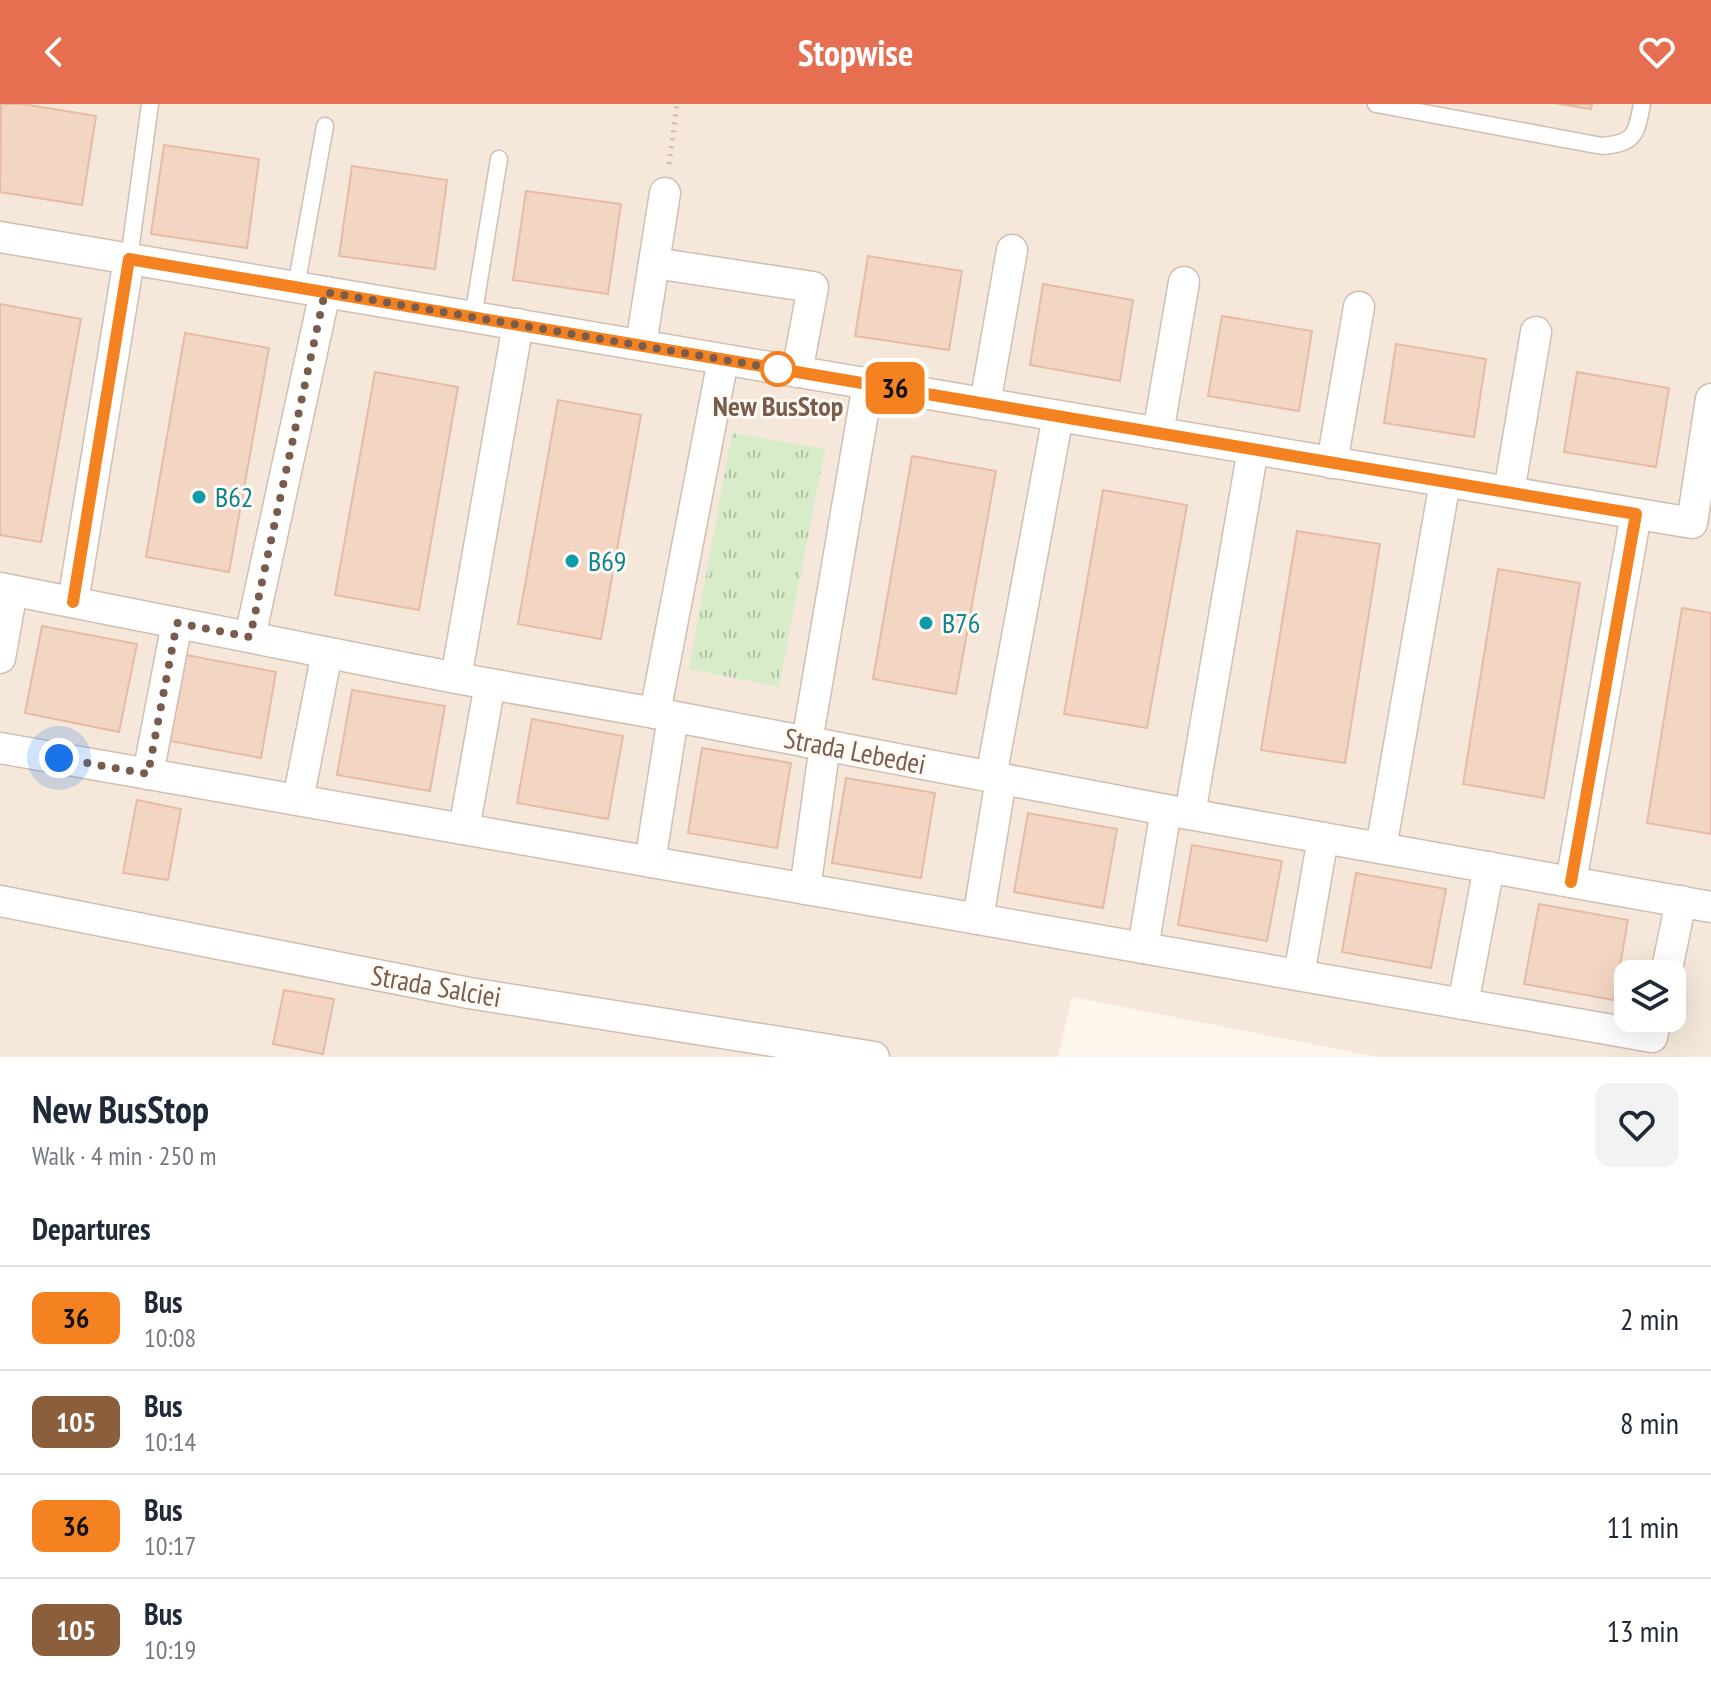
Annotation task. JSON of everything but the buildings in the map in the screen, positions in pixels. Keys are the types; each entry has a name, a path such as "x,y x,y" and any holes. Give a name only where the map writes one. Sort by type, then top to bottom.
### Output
{"street":[{"path":"641,345 665,193"},
{"path":"0,237 1692,523 1711,399"},
{"path":"985,404 1012,250"},
{"path":"73,602 129,259"},
{"path":"654,263 813,287 797,372"},
{"path":"1158,433 1184,282"},
{"path":"250,637 310,289"},
{"path":"1332,463 1359,307"},
{"path":"456,678 518,324"},
{"path":"1509,492 1536,332"},
{"path":"650,862 664,715 723,360"},
{"path":"805,889 816,744 868,384"},
{"path":"978,919 996,778 1058,416"},
{"path":"1143,948 1178,812 1253,449"},
{"path":"1381,848 1445,482"},
{"path":"1571,882 1636,514"},
{"path":"0,658 6,589"},
{"name":"Strada Lebedei","path":"6,589 456,678 1711,907"},
{"path":"148,774 177,623"},
{"path":"298,800 327,653"},
{"path":"464,829 490,684"},
{"path":"0,748 1614,1030"},
{"path":"1299,975 1323,838"},
{"path":"1463,1004 1489,867"},
{"name":"Strada Salciei","path":"0,901 469,993 874,1057"},
{"path":"1669,960 1681,901"},
{"path":"1623,1032 1652,1037 1653,1032"}],"lane":[{"path":"129,259 150,104"},
{"path":"1376,104 1449,110 1602,146 1620,144 1632,137 1642,104"},
{"path":"310,289 325,126"},
{"path":"473,317 499,159"}],"path":[{"path":"665,193 677,104"}],"shaded area":[{"path":"0,104 1711,104 1711,1057 1378,1057 1072,997 1058,1057 0,1057"}],"green space":[{"path":"732,433 825,449 779,687 689,669"}],"bus line":[{"name":"36","path":"73,602 129,259 1636,514 1571,882"}],"place":[{"name":"New BusStop","path":"778,369"},
{"name":"B62","path":"199,497"},
{"name":"B69","path":"572,561"},
{"name":"B76","path":"926,623"}],"route":[{"path":"59,758 148,774 177,623 250,637 325,292 778,369"}]}
